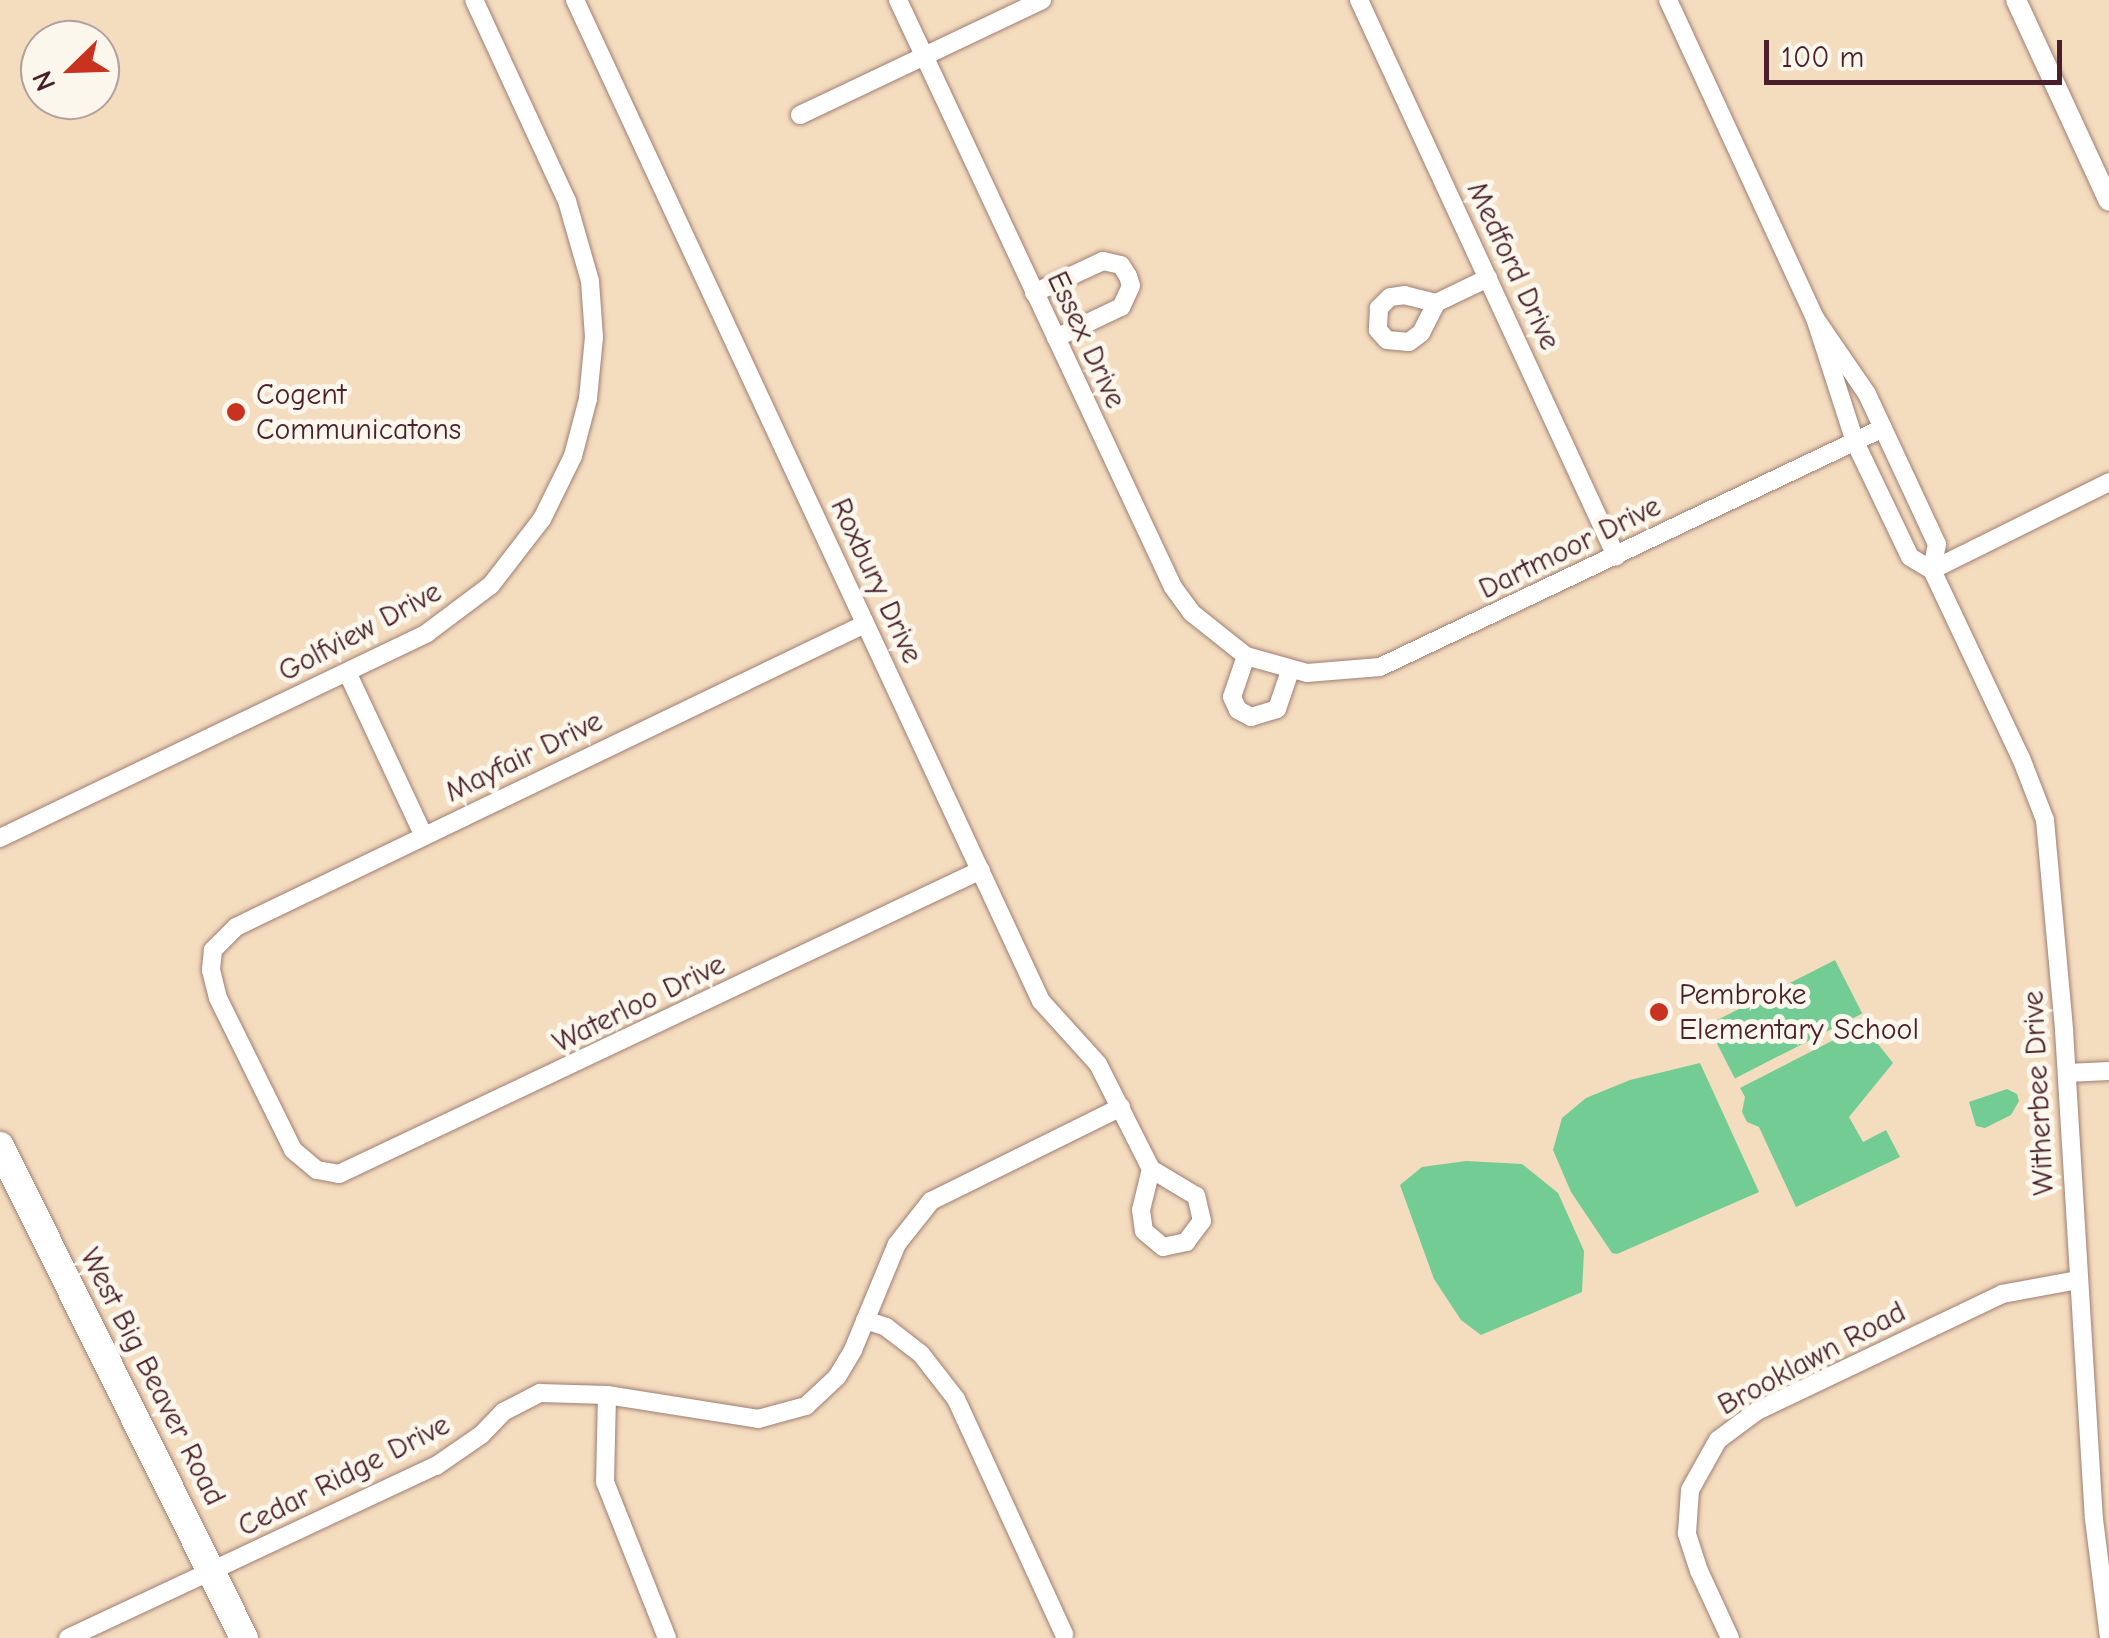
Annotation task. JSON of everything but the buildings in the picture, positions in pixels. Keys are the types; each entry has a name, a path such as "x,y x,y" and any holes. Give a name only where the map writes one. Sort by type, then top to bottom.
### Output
{"main road":[{"name":"West Big Beaver Road","path":"0,1146 244,1638"}],"street":[{"name":"Golfview Drive","path":"0,838 427,633 491,585 523,547 559,488 588,399 594,323 581,242 567,201 474,0"},
{"name":"Roxbury Drive","path":"575,0 1041,1001 1098,1064 1150,1169"},
{"name":"Essex Drive","path":"898,0 1173,588 1192,613 1246,656 1270,666"},
{"path":"800,115 1042,0"},
{"name":"Medford Drive","path":"1359,0 1616,556"},
{"name":"Witherbee Drive","path":"1668,0 1815,318 1855,442 1910,557 1932,570 2022,758 2046,820 2094,1520 2109,1637"},
{"path":"2016,0 2109,201"},
{"path":"1034,293 1103,261 1121,265 1128,276 1131,286 1121,307 1056,338"},
{"path":"1436,303 1488,278"},
{"name":"Witherbee Drive","path":"1815,318 1867,394 1937,544 1932,570"},
{"name":"Dartmoor Drive","path":"1270,666 1328,674 1380,667 1883,428"},
{"path":"1932,570 2109,482"},
{"name":"Mayfair Drive","path":"317,1170 293,1150 218,998 211,970 213,950 236,927 865,624"},
{"path":"1246,656 1232,697 1238,710 1251,717 1264,716 1276,709 1290,671"},
{"path":"348,674 424,836"},
{"name":"Waterloo Drive","path":"317,1170 352,1171 981,870"},
{"path":"2066,1073 2109,1070"},
{"name":"Cedar Ridge Drive","path":"68,1638 214,1574 436,1466 523,1400 552,1391 734,1417 791,1412 818,1398 837,1378 897,1244 931,1201 1121,1107"},
{"name":"Brooklawn Road","path":"1730,1638 1699,1572 1687,1532 1690,1490 1718,1440 1758,1412 2002,1294 2078,1280"},
{"path":"865,1320 886,1327 921,1354 956,1399 1064,1634"},
{"path":"607,1396 605,1482 667,1638"}],"green space":[{"path":"1835,960 1862,1013 1735,1078 1708,1025"},
{"path":"1863,1025 1893,1063 1849,1117 1863,1142 1886,1130 1900,1157 1796,1207 1759,1127 1747,1122 1742,1112 1745,1097 1740,1088"},
{"path":"1700,1063 1759,1192 1612,1253 1571,1192 1553,1150 1562,1118 1586,1098 1630,1080"},
{"path":"2007,1089 2017,1094 2019,1101 2011,1115 1985,1128 1976,1126 1969,1102"},
{"path":"1466,1161 1522,1164 1558,1193 1584,1251 1582,1292 1481,1335 1461,1320 1434,1279 1400,1185 1422,1167"}],"place":[{"name":"Cogent Communicatons","path":"236,412"},
{"name":"Pembroke Elementary School","path":"1659,1012"}]}
